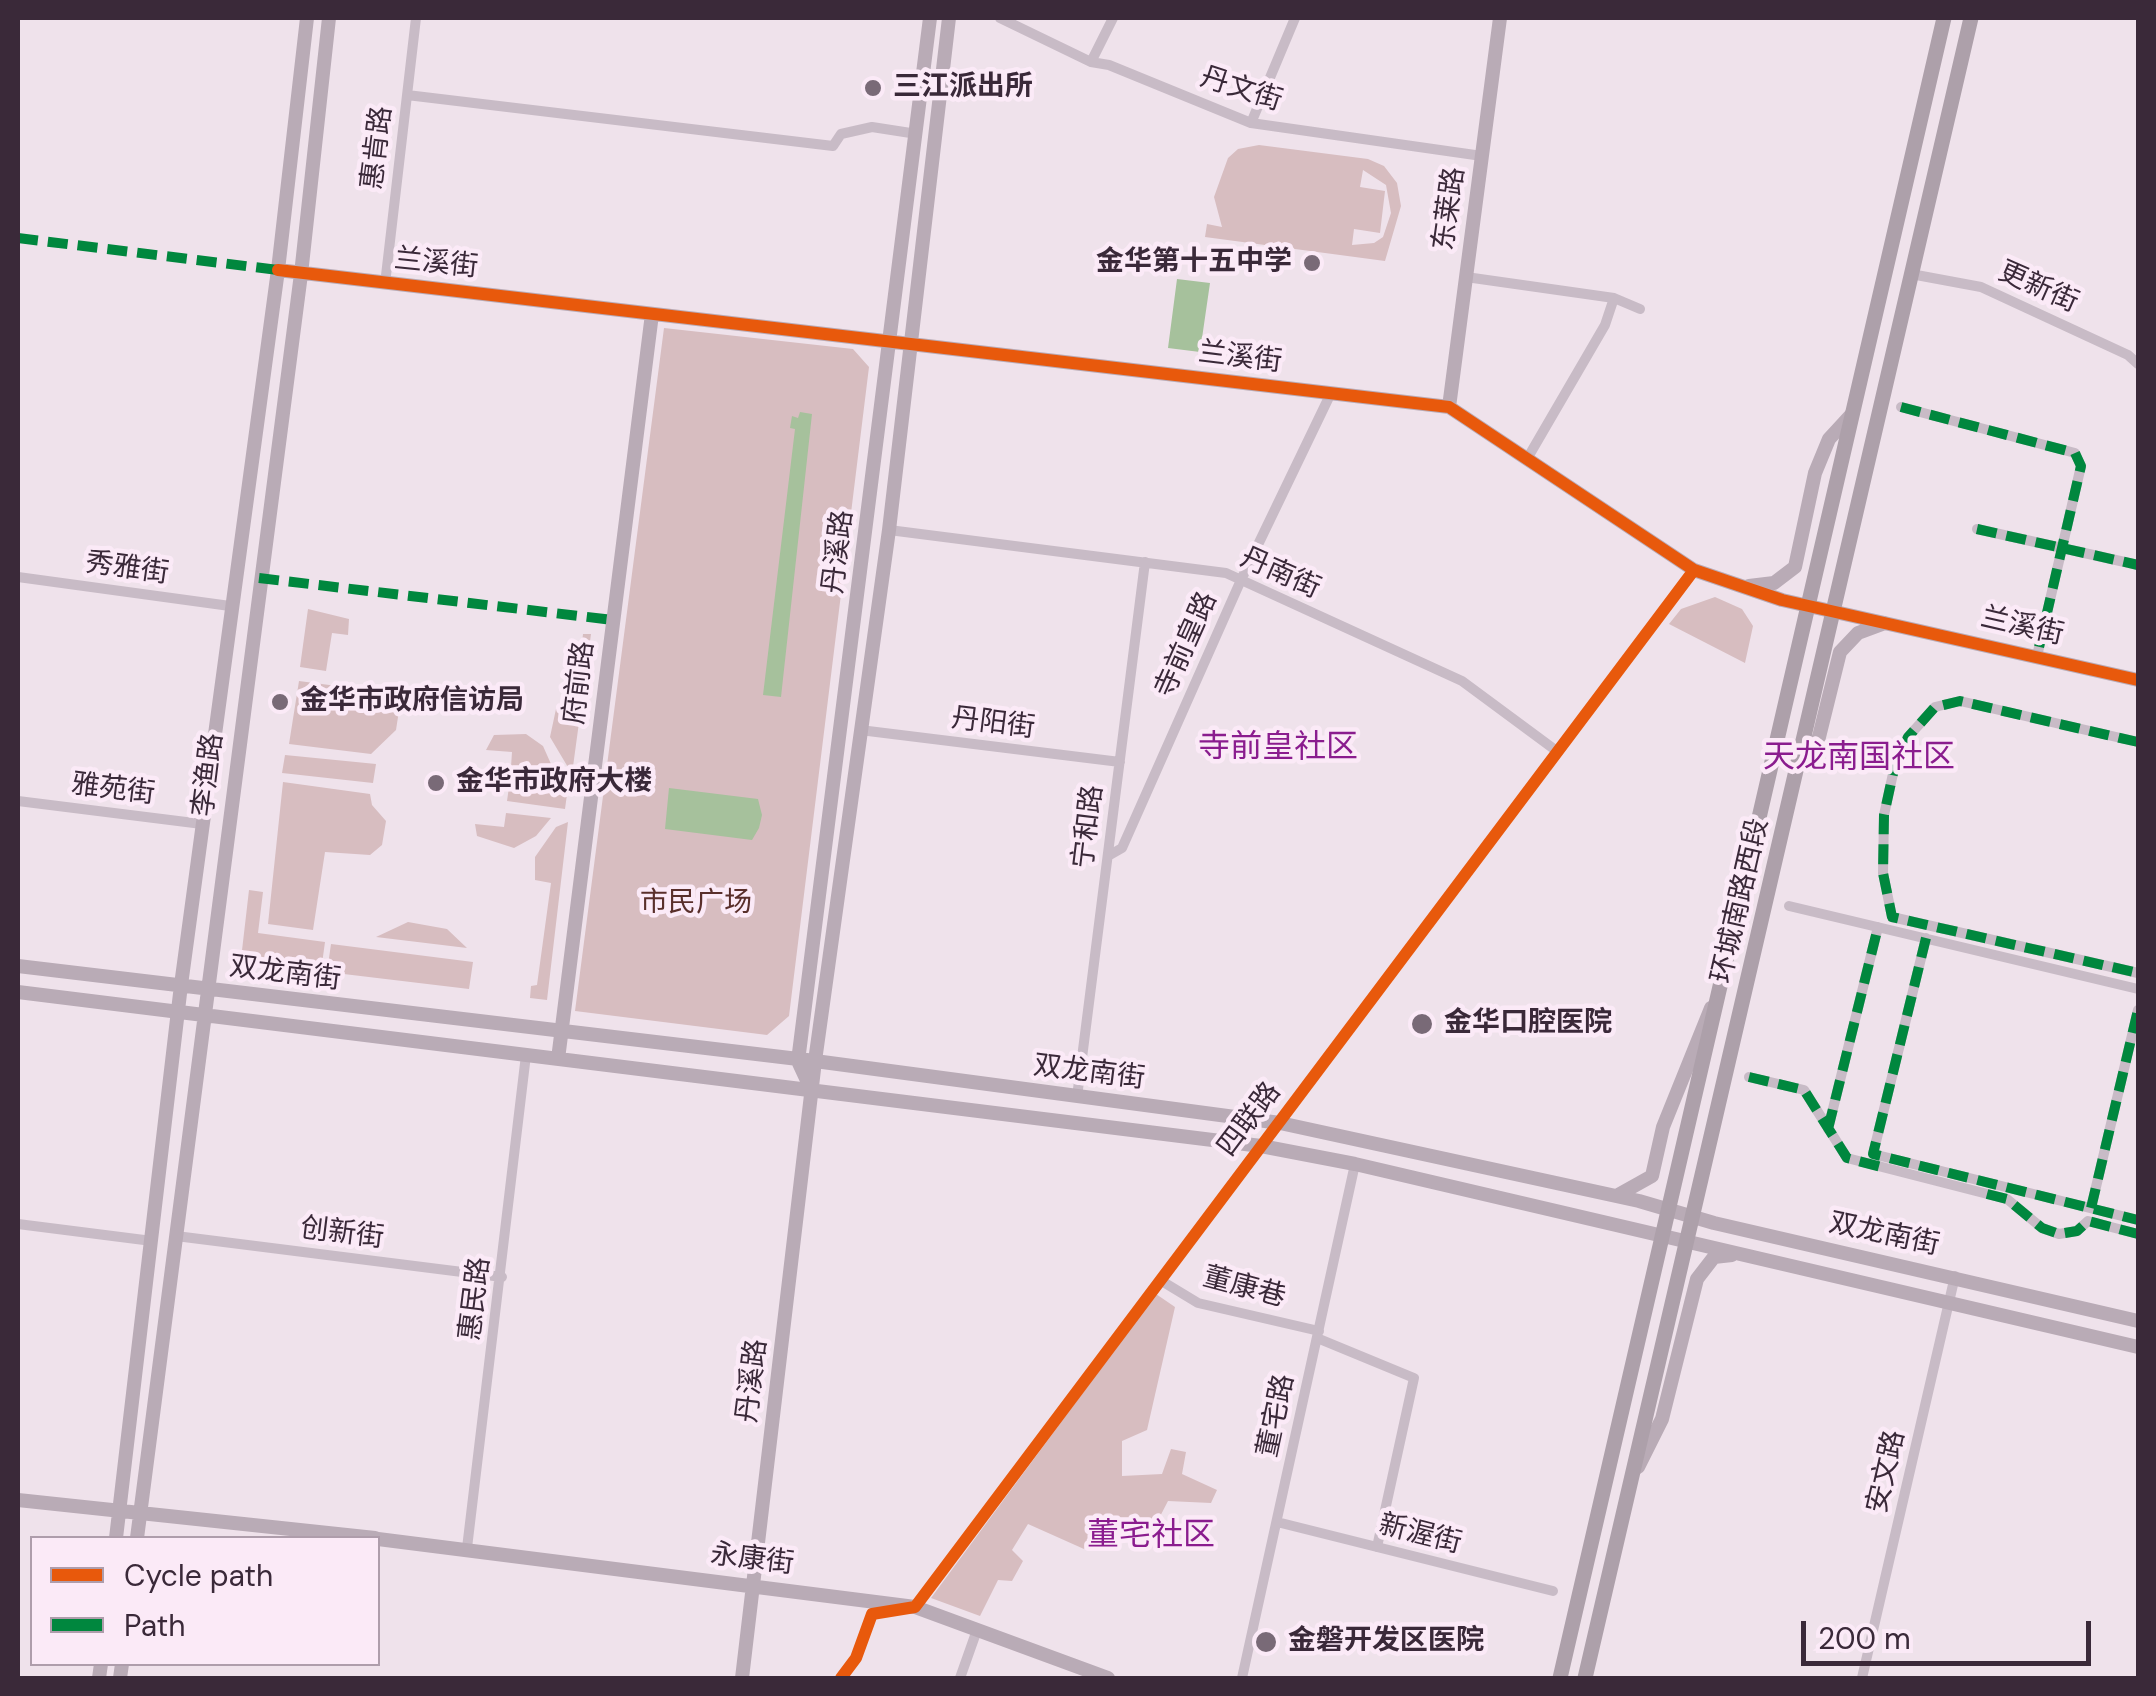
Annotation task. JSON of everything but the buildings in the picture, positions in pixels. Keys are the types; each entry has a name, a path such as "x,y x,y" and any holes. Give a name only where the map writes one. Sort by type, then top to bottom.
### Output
{"main road":[{"name":"李渔路","path":"116,1536 181,985 278,270 306,18"},
{"name":"李渔路","path":"137,1536 302,274 329,18"},
{"name":"丹溪路","path":"798,1061 930,18"},
{"name":"丹溪路","path":"742,1678 814,1061 890,530 949,18"},
{"name":"东莱路","path":"1448,406 1500,18"},
{"name":"环城南路西段","path":"1560,1678 1944,18"},
{"name":"环城南路西段","path":"1586,1678 1970,18"},
{"path":"1964,46 1982,18"},
{"name":"兰溪街","path":"278,270 1448,406 1694,570 1808,606 2138,678"},
{"name":"府前路","path":"558,1058 652,314"},
{"path":"1742,587 1774,584 1794,568 1814,473 1829,438 1852,414"},
{"path":"1798,767 1819,737 1840,652 1858,633 1889,622"},
{"name":"双龙南街","path":"18,966 814,1061 1280,1123 1615,1196 1694,1218 2138,1321"},
{"path":"1615,1196 1652,1176 1662,1127 1686,1060 1722,985"},
{"name":"双龙南街","path":"18,992 1261,1146 1950,1300 2138,1347"},
{"path":"798,1061 812,1089"},
{"path":"1633,1476 1662,1420 1696,1278 1714,1257 1740,1254"},
{"name":"永康街","path":"18,1500 346,1536"},
{"name":"永康街","path":"380,1539 915,1607 1108,1678"}],"street":[{"name":"惠肯路","path":"385,284 416,18"},
{"name":"丹文街","path":"1000,18 1090,62 1109,65 1251,123 1482,156"},
{"path":"1090,62 1113,18"},
{"path":"1251,123 1295,18"},
{"path":"407,96 832,146 841,134 872,127 917,134"},
{"name":"更新街","path":"1912,274 1981,286 2128,355 2138,364"},
{"path":"1466,278 1614,298 1640,309"},
{"path":"1526,459 1604,325 1614,298"},
{"name":"寺前皇路","path":"1108,856 1122,848 1241,580 1331,393"},
{"path":"1901,407 2075,453 2081,466 2036,656"},
{"path":"1976,529 2138,565"},
{"name":"丹南街","path":"890,530 1226,573 1462,681 1558,752"},
{"name":"宁和路","path":"1078,1097 1145,562"},
{"name":"四联路","path":"915,1607 1694,570"},
{"name":"秀雅街","path":"18,577 230,606"},
{"path":"2138,742 1960,701 1935,707 1908,738 1894,769 1884,815 1883,873 1892,917 2138,973"},
{"name":"丹阳街","path":"860,730 1120,762"},
{"name":"雅苑街","path":"18,802 202,824"},
{"path":"1790,906 2138,989"},
{"path":"1828,1129 1878,927"},
{"path":"1926,938 1873,1154 2138,1220"},
{"path":"2092,1208 2138,1010"},
{"name":"惠民路","path":"467,1548 526,1055"},
{"path":"1748,1078 1804,1090 1848,1158 2007,1199 2026,1216 2058,1234 2077,1231 2088,1222 2138,1234"},
{"name":"董宅路","path":"1242,1678 1355,1164"},
{"path":"18,1224 152,1240"},
{"name":"创新街","path":"176,1236 502,1276"},
{"name":"安文路","path":"1862,1678 1954,1276"},
{"name":"董康巷","path":"1160,1280 1198,1303 1318,1335 1414,1378 1377,1547"},
{"name":"新渥街","path":"1277,1522 1553,1591"},
{"path":"840,1678 856,1658 872,1614 915,1607"},
{"path":"960,1678 977,1630"}],"green space":[{"path":"1259,145 1368,159 1384,166 1397,183 1401,206 1385,261 1205,237 1207,224 1222,227 1214,197 1228,158 1238,149","holes":["1363,170 1386,185 1391,213 1383,237 1374,243 1352,245 1354,229 1380,233 1385,191 1360,187"]},
{"name":"市民广场","path":"664,328 853,349 869,367 789,1016 767,1035 575,1011"},
{"path":"1715,597 1742,609 1753,626 1745,663 1669,624 1681,609"},
{"path":"308,609 349,619 348,635 332,633 326,671 300,667"},
{"path":"583,634 591,634 572,774 550,737 556,709 574,712"},
{"path":"299,681 390,693 400,704 396,730 371,754 289,744"},
{"path":"526,734 543,746 555,773 511,767 512,752 486,750 494,735"},
{"path":"285,755 376,764 373,783 282,773"},
{"path":"510,780 568,787 565,809 507,801"},
{"path":"283,782 370,794 372,805 386,821 382,845 370,855 325,852 313,930 268,924"},
{"path":"506,813 551,818 536,836 514,848 477,836 475,824 504,827"},
{"path":"568,822 547,1000 530,998 531,986 537,985 551,883 535,880 535,857 556,827"},
{"path":"249,890 263,892 258,933 325,942 321,971 241,959"},
{"path":"408,922 447,929 467,948 376,937"},
{"path":"331,944 473,962 469,989 327,972"},
{"path":"1156,1294 1175,1307 1147,1430 1122,1441 1122,1476 1162,1474 1171,1449 1186,1452 1182,1474 1217,1490 1211,1503 1168,1501 1153,1530 1136,1525 1126,1533 1096,1519 1084,1549 1028,1524 1012,1550 1023,1561 1012,1581 998,1580 980,1616 931,1598"}],"shaded area":[{"path":"1177,279 1210,283 1200,352 1168,348"},
{"path":"800,412 812,414 781,697 763,695 795,429 790,428 792,416 798,418"},
{"path":"669,788 758,799 762,815 759,828 752,840 665,829"}],"marked path":[{"path":"18,238 278,270"},
{"path":"1901,407 2075,453 2081,466 2037,656"},
{"path":"1977,529 2138,565"},
{"path":"259,578 613,620"},
{"path":"2138,742 1960,701 1935,707 1908,737 1894,769 1884,815 1883,873 1892,917 2138,973"},
{"path":"1828,1129 1878,927"},
{"path":"1926,938 1873,1154 2138,1220"},
{"path":"2091,1208 2138,1010"},
{"path":"1749,1077 1804,1090 1847,1158 1885,1168"},
{"path":"1987,1194 2007,1199 2042,1228 2059,1234 2077,1231 2088,1221 2138,1234"}],"cycle path":[{"path":"278,270 1449,407 1694,570 1782,600 2138,680"},
{"path":"841,1678 856,1658 872,1614 915,1607 1694,570"}],"place":[{"name":"三江派出所","path":"873,88"},
{"name":"金华第十五中学","path":"1312,263"},
{"name":"金华市政府信访局","path":"280,702"},
{"name":"金华市政府大楼","path":"436,783"},
{"name":"金华口腔医院","path":"1422,1024"},
{"name":"金磐开发区医院","path":"1266,1642"}],"district":[{"name":"寺前皇社区","path":"1278,749"},
{"name":"天龙南国社区","path":"1859,759"},
{"name":"董宅社区","path":"1151,1537"}]}
